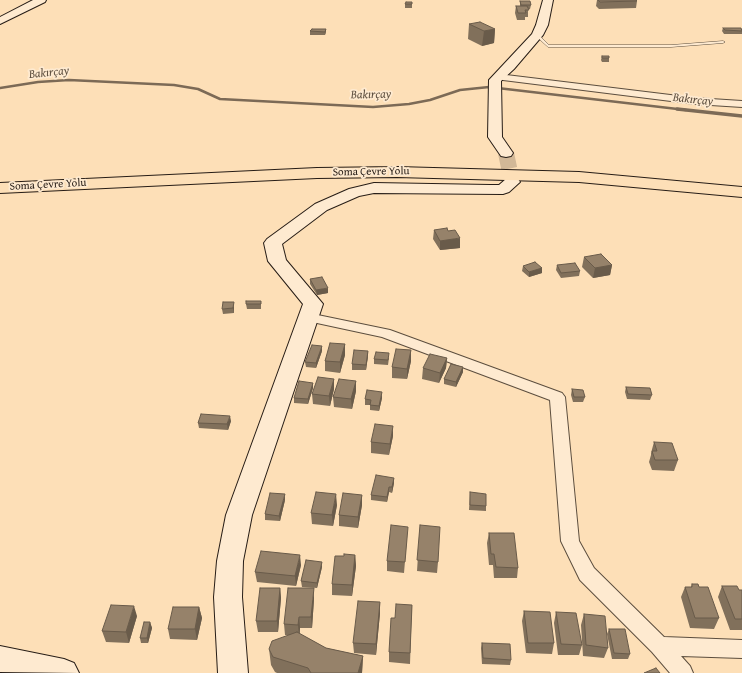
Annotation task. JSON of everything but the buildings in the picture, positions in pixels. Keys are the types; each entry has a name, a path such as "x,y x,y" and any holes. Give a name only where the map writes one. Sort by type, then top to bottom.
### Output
{"highway":[{"name":"Soma Çevre Yolu","path":"0,176 318,162 395,161 553,165 690,175 742,181"},
{"name":"Soma Çevre Yolu","path":"0,188 317,173 397,172 578,177 742,192"}],"street":[{"path":"0,21 41,0"},
{"path":"506,153 495,137 496,79 510,66 537,35 542,25 548,0"},
{"path":"496,79 695,101 742,104"},
{"path":"233,673 228,597 230,561 239,515 313,304 277,261 273,243 321,207 341,197 374,188 490,190 503,189 512,182"},
{"path":"308,317 385,333 557,397 565,499 570,541 587,574 659,646 683,673"},
{"path":"659,646 742,649"},
{"path":"0,659 29,669 64,673"}],"lane":[{"path":"537,35 548,46 671,46 723,42"}],"waterway":[{"name":"Bakırçay","path":"0,88 38,82 69,80 174,85 198,89 220,99 373,107 409,104 430,100 460,90 489,87 683,110"},
{"name":"Bakırçay","path":"677,109 683,110"},
{"name":"Bakırçay","path":"683,110 742,116"}],"tunnel":[{"path":"506,153 512,182"}]}
